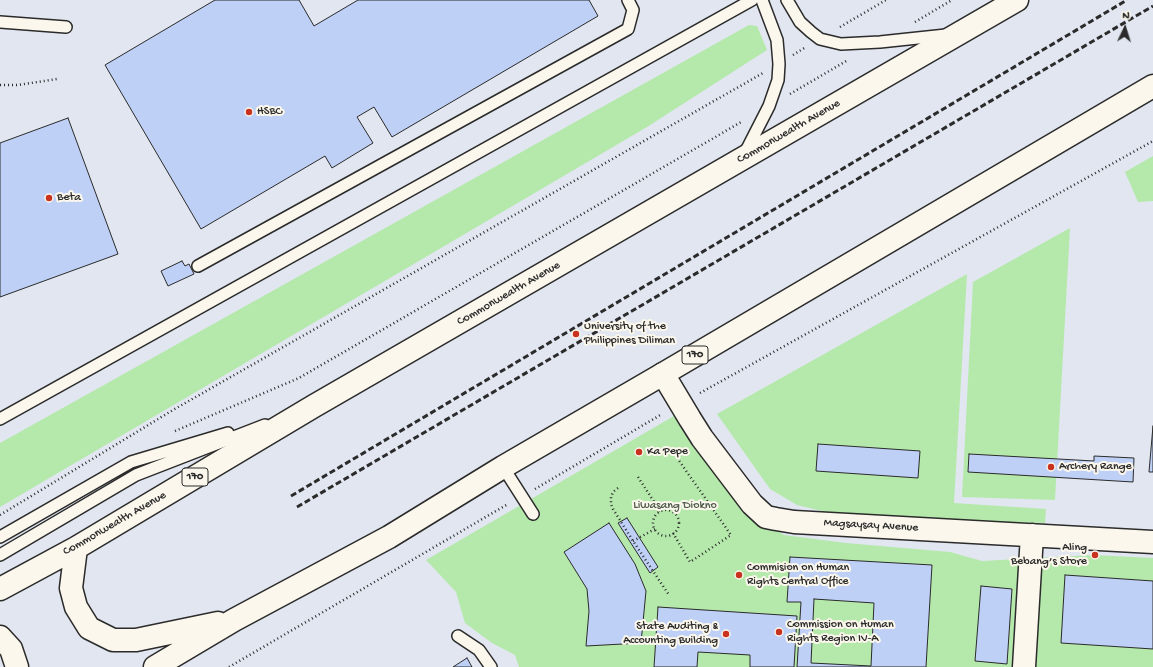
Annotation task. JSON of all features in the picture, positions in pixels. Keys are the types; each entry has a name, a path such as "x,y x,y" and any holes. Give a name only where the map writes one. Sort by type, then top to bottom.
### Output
{"main road":[{"name":"Commonwealth Avenue","path":"0,589 76,548 314,406 1018,0"},
{"name":"170","path":"155,667 234,620 389,537 503,467 1153,86"},
{"name":"Magsaysay Avenue","path":"663,374 702,438 752,504 766,516 794,522 1153,542"},
{"path":"1024,667 1032,535"},
{"path":"76,548 71,588 76,607 88,628 113,640 136,640 234,620"},
{"path":"0,637 11,649 17,667"}],"lane":[{"path":"198,266 628,29 633,10 628,0"},
{"path":"0,418 752,0"},
{"path":"742,159 770,106 778,80 779,64 777,40 762,0"},
{"path":"787,0 800,22 810,32 820,39 841,44 880,42 959,34"},
{"path":"0,22 66,27"},
{"path":"0,537 131,462 314,406"},
{"path":"0,555 136,475 314,406"},
{"path":"503,467 533,514"},
{"path":"458,636 479,650 491,667"}],"path":[{"path":"0,515 173,410 779,64 886,0"},
{"path":"913,23 952,0"},
{"path":"174,431 299,378 852,58"},
{"path":"0,85 18,85 57,79"},
{"path":"673,533 690,562 731,535 675,455"},
{"path":"638,477 660,511"},
{"path":"618,488 613,492 610,504 669,595"},
{"path":"668,510 675,514 678,526 673,533 669,535 661,534 654,529 653,521 656,514 660,511 668,510"},
{"path":"633,541 654,529"}],"shaded area":[{"name":"University of the Philippines Diliman","path":"0,0 1153,0 1153,667 0,667"}],"green space":[{"path":"749,25 757,26 767,50 647,127 0,507 0,443"},
{"path":"1153,156 1153,201 1138,202 1125,172"},
{"path":"1070,228 1055,500 962,497 973,282"},
{"path":"967,274 954,503 1046,509 1045,523 851,518 797,505 770,489 717,414"},
{"name":"Liwasang Diokno","path":"674,416 749,513 784,535 846,543 950,552 982,561 1093,555 1153,558 1153,667 519,667 515,655 492,643 465,623 456,592 426,560"}],"building":[{"name":"HSBC","path":"215,0 299,0 314,26 358,0 589,0 598,16 392,137 374,107 357,117 373,143 332,168 325,156 201,229 105,65"},
{"name":"Beta","path":"68,118 118,254 0,297 0,143"},
{"path":"182,261 185,266 189,264 194,274 168,286 161,271"},
{"path":"1153,426 1153,472 1149,472"},
{"path":"818,444 920,451 918,478 816,471"},
{"name":"Archery Range","path":"969,454 1094,461 1094,456 1134,458 1133,482 968,472"},
{"path":"627,518 658,567 650,573 618,523"},
{"path":"609,523 635,564 646,591 641,643 586,646 589,611 587,589 564,552"},
{"path":"790,557 932,565 926,667 797,667 801,602 787,602","holes":["814,599 874,603 871,666 811,663"]},
{"path":"1065,575 1153,581 1153,649 1061,643"},
{"path":"981,586 1012,589 1007,664 975,661"},
{"name":"State Auditing & Accounting Building","path":"658,607 797,616 794,667 750,667 750,655 698,652 697,667 654,667"},
{"path":"467,658 472,667 453,667"}],"railway":[{"path":"291,496 1127,0"},
{"path":"297,507 1153,6"}],"place":[{"name":"HSBC","path":"249,112"},
{"name":"Beta","path":"49,198"},
{"name":"University of the Philippines Diliman","path":"576,334"},
{"name":"Ka Pepe","path":"639,452"},
{"name":"Archery Range","path":"1051,467"},
{"name":"Aling Bebang’s Store","path":"1095,555"},
{"name":"Commision on Human Rights Central Office","path":"739,575"},
{"name":"Commission on Human Rights Region IV-A","path":"779,632"},
{"name":"State Auditing & Accounting Building","path":"726,634"}]}
